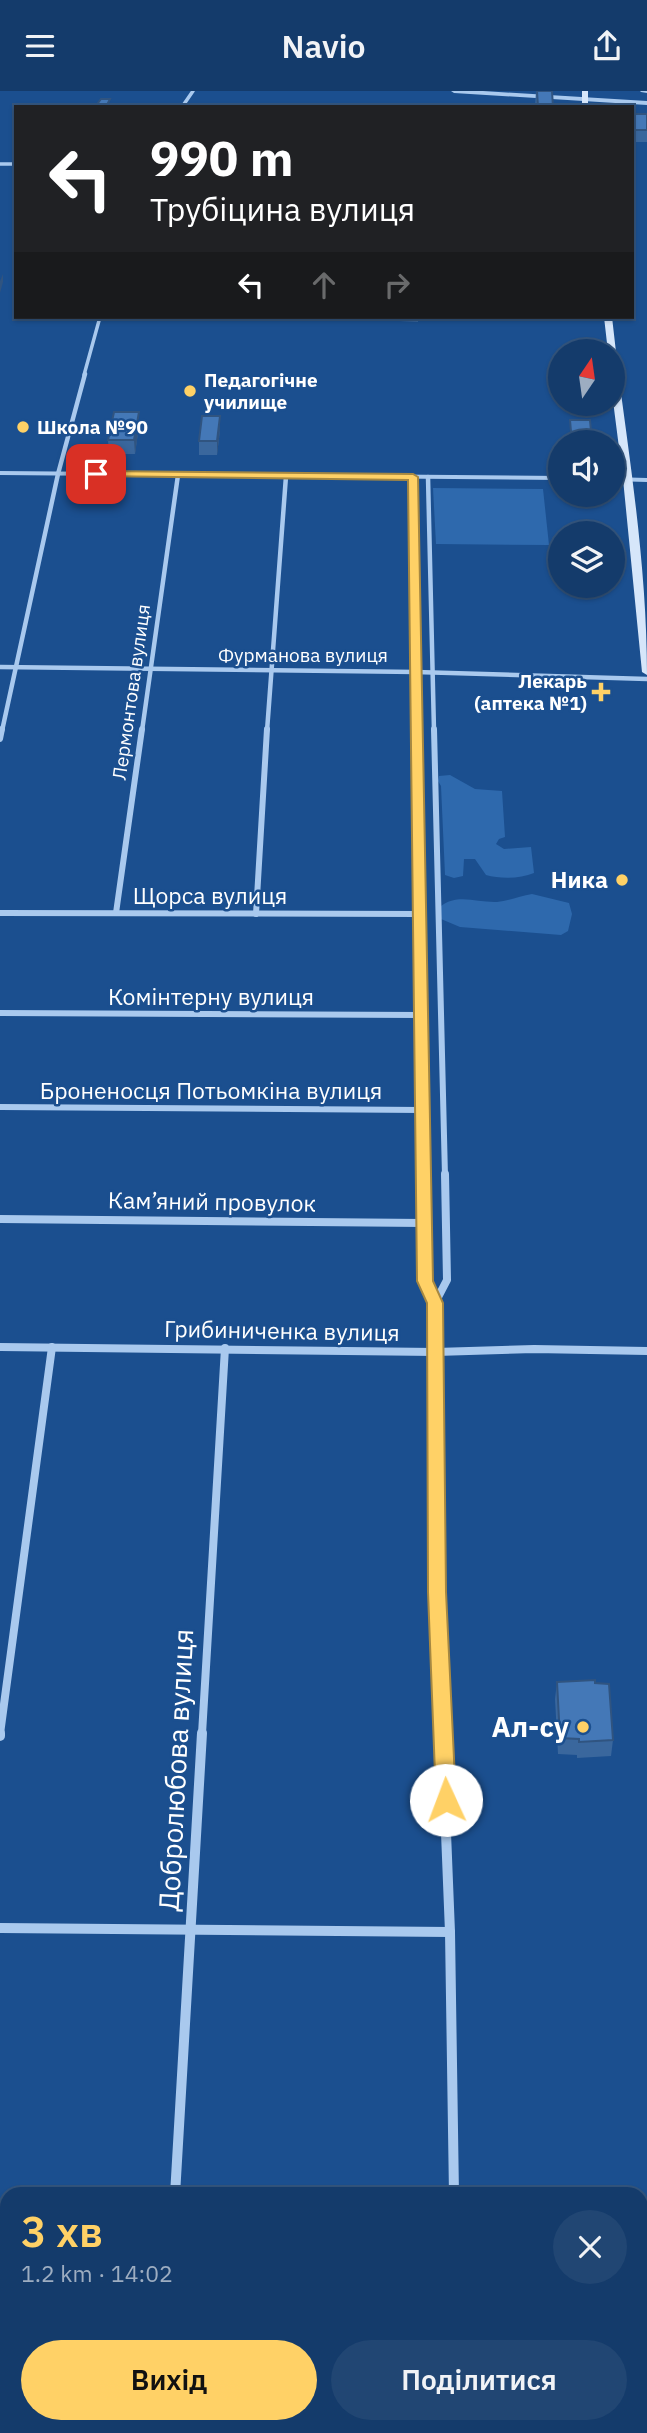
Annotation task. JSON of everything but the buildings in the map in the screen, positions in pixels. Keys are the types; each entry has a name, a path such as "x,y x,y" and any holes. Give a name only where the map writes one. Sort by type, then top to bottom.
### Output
{"main road":[{"path":"608,319 610,339"},
{"path":"620,417 647,672"}],"street":[{"path":"454,91 647,103"},
{"path":"0,739 58,474 99,319"},
{"path":"0,473 548,478"},
{"name":"Лермонтова вулиця","path":"116,913 178,475"},
{"path":"256,914 270,671 286,476"},
{"path":"413,477 425,1281 435,1303 437,1592 450,1932 454,2187"},
{"path":"428,477 447,1280 435,1303"},
{"path":"628,479 647,480"},
{"name":"Фурманова вулиця","path":"0,667 416,672 647,679"},
{"name":"Щорса вулиця","path":"0,913 419,914"},
{"name":"Комінтерну вулиця","path":"0,1013 421,1015"},
{"name":"Броненосця Потьомкіна вулиця","path":"0,1108 422,1110"},
{"name":"Кам’яний провулок","path":"0,1219 424,1223"},
{"name":"Грибиниченка вулиця","path":"0,1347 436,1352 534,1349 647,1352"},
{"path":"0,1736 52,1347"},
{"name":"Добролюбова вулиця","path":"175,2187 225,1349"},
{"path":"0,1928 450,1932"}],"shaded area":[{"path":"433,488 543,489 548,545 436,544"},
{"path":"450,775 475,789 502,791 505,837 499,839 496,844 504,849 531,847 534,873 504,878 486,875 475,859 464,859 463,876 454,878 445,875 441,786 438,781 439,776"},
{"path":"532,894 569,903 572,914 568,931 561,935 460,927 441,919 441,906 454,900 497,902"}],"place":[{"name":"Педагогічне училище","path":"190,391"},
{"name":"Школа №90","path":"23,427"},
{"name":"Лекарь (аптека №1)","path":"601,692"},
{"name":"Ника","path":"622,880"},
{"name":"Ал-су","path":"583,1727"}],"route":[{"path":"96,474 413,477 425,1281 435,1303 437,1592 446,1800"}]}
